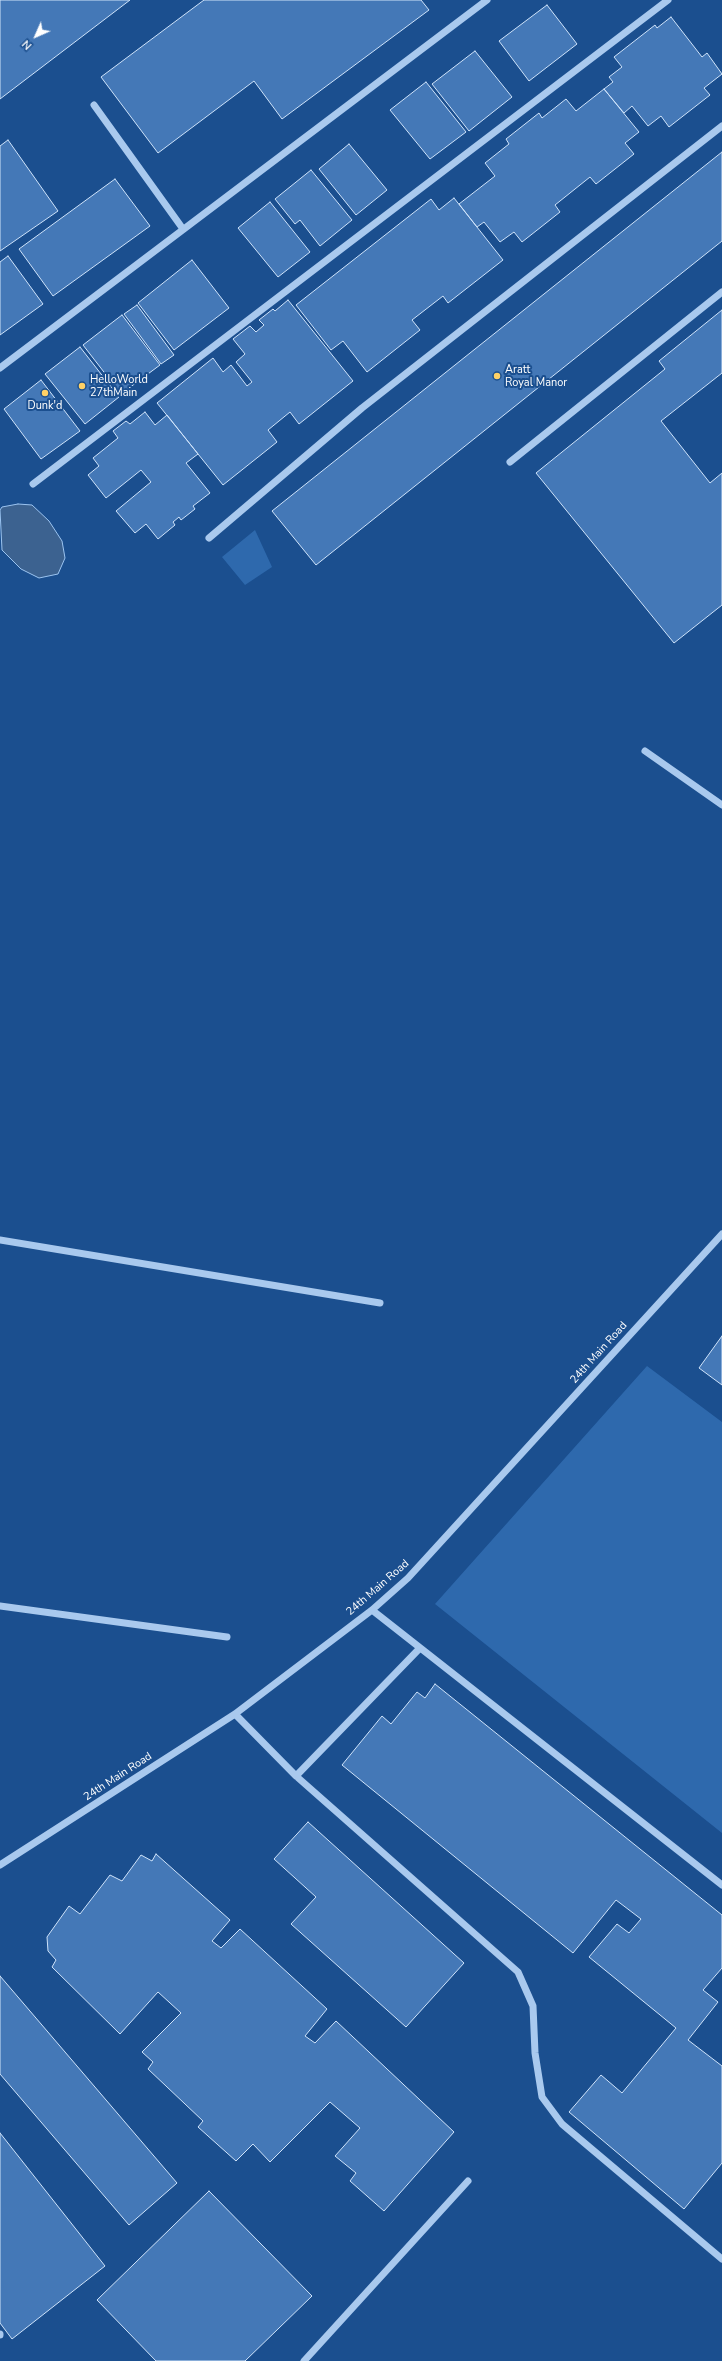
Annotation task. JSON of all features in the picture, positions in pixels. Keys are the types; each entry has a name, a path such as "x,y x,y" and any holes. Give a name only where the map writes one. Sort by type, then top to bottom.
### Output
{"street":[{"path":"0,368 487,0"},
{"path":"33,484 668,0"},
{"path":"94,105 183,229"},
{"path":"209,538 362,408 722,126"},
{"path":"510,462 722,292"},
{"path":"645,751 722,805"},
{"name":"24th Main Road","path":"0,1865 235,1714 372,1610 408,1578 722,1234"},
{"path":"0,1240 380,1303"},
{"path":"0,1606 227,1637"},
{"path":"372,1610 722,1885"},
{"path":"296,1776 420,1648"},
{"path":"235,1714 296,1776 518,1972 533,2006 535,2053 542,2097 562,2124 722,2259"},
{"path":"304,2361 468,2181"}],"shaded area":[{"path":"18,504 32,505 49,521 62,541 65,558 58,574 39,578 21,569 2,550 0,510 2,507"},
{"path":"255,530 272,567 245,585 222,557"},
{"path":"647,1366 722,1422 722,1833 435,1604"}],"building":[{"path":"0,0 130,0 0,99"},
{"path":"204,0 421,0 429,10 282,119 254,81 158,153 101,77"},
{"path":"547,5 577,44 529,81 499,41"},
{"path":"671,17 702,57 707,53 722,74 704,88 710,95 669,127 661,116 648,126 632,106 624,113 604,89 613,82 609,77 622,67 614,57 655,25 657,28"},
{"path":"475,51 512,97 469,131 432,84"},
{"path":"426,82 466,132 430,159 390,110"},
{"path":"604,89 639,132 625,143 634,154 596,184 590,177 555,205 560,212 522,242 514,232 500,242 484,222 477,227 459,204 495,176 485,163 509,144 506,139 539,113 542,118 566,99 576,111"},
{"path":"8,140 58,211 0,251 0,146"},
{"path":"349,144 387,190 356,215 319,169"},
{"name":"Aratt Royal Manor","path":"722,152 722,241 316,565 272,511"},
{"path":"311,170 352,220 320,246 300,220 295,224 275,199"},
{"path":"115,179 150,226 53,296 19,249"},
{"path":"454,198 503,260 448,303 443,296 412,320 420,330 367,372 343,341 331,350 296,305 431,199 439,210"},
{"path":"270,202 310,252 278,277 238,228"},
{"path":"8,256 43,304 0,335 0,262"},
{"path":"192,260 229,308 174,350 138,303"},
{"path":"288,300 353,381 299,424 290,412 268,430 277,442 223,485 157,403 213,358 223,372 231,365 247,386 252,382 236,362 245,354 233,339 250,326 256,332 264,325 259,320 273,309 275,311"},
{"path":"137,305 174,355 161,364 124,314"},
{"path":"722,310 722,373 661,421 710,483 722,473 722,605 674,643 536,473 665,369 659,361"},
{"path":"122,315 160,365 121,394 83,345"},
{"name":"HelloWorld 27thMain","path":"80,347 119,397 85,424 45,374"},
{"path":"41,380 80,431 41,459 4,409"},
{"path":"145,412 155,425 167,415 198,454 186,463 210,493 193,506 195,509 181,520 179,517 173,522 175,525 158,539 146,524 135,533 116,511 151,482 141,470 106,498 88,475 99,466 93,458 118,438 113,431 126,421 130,424"},
{"path":"722,1336 722,1385 699,1368"},
{"path":"435,1684 722,1915 722,1968 703,1990 718,2002 688,2040 722,2066 722,2163 684,2209 569,2112 601,2075 622,2093 676,2028 589,1957 617,1924 629,1933 641,1919 616,1900 573,1953 342,1765 382,1716 391,1724 417,1692 425,1698"},
{"path":"308,1822 464,1963 406,2027 291,1924 316,1897 274,1859"},
{"path":"156,1854 230,1920 212,1941 221,1948 240,1929 327,2009 305,2036 315,2043 336,2021 454,2132 384,2211 350,2181 356,2173 335,2156 360,2128 330,2102 270,2162 253,2144 236,2161 198,2127 203,2121 148,2069 153,2062 142,2052 181,2013 158,1992 120,2034 52,1967 56,1960 48,1951 47,1937 69,1906 80,1914 110,1875 122,1881 141,1855 152,1861"},
{"path":"0,1976 177,2183 129,2225 0,2074"},
{"path":"0,2133 105,2266 12,2339 0,2323"},
{"path":"209,2191 312,2296 245,2361 156,2361 97,2300"}],"place":[{"name":"Aratt Royal Manor","path":"497,376"},
{"name":"HelloWorld 27thMain","path":"82,386"},
{"name":"Dunk'd","path":"45,393"}]}
